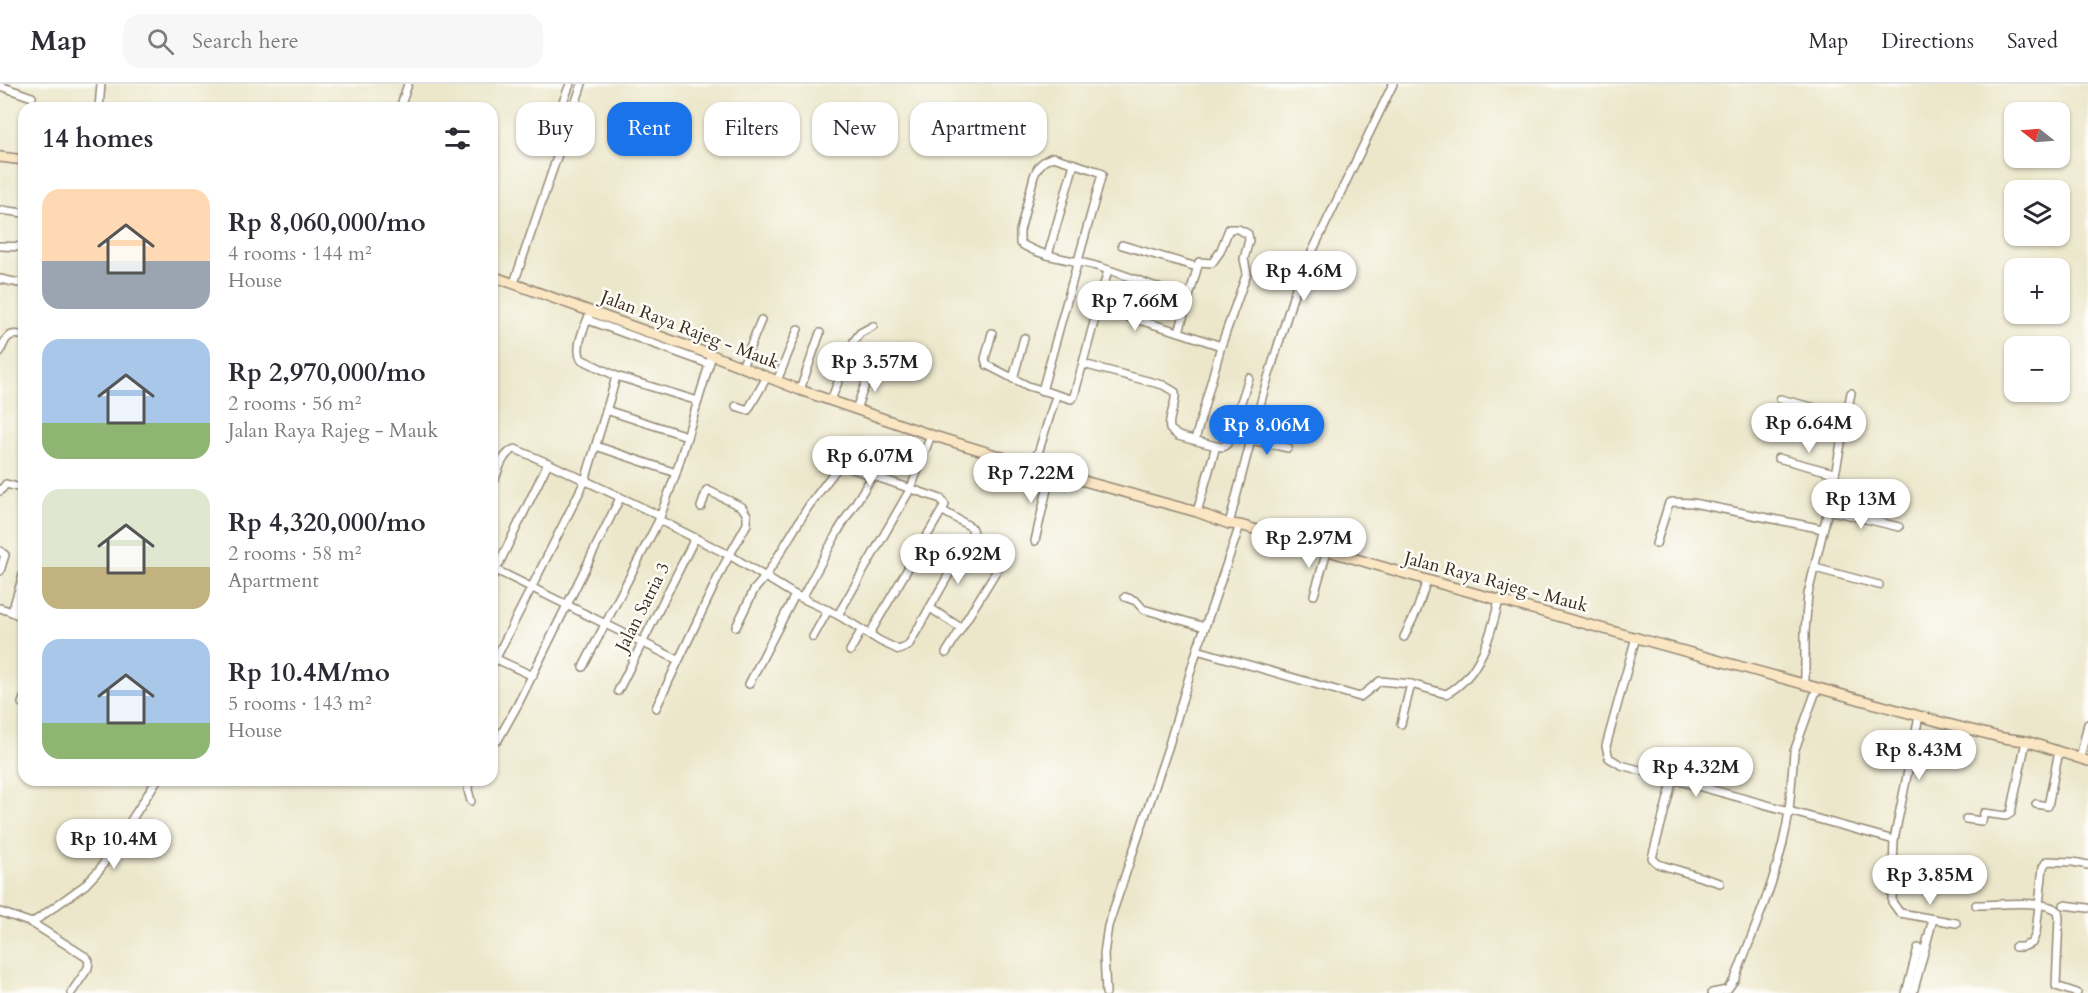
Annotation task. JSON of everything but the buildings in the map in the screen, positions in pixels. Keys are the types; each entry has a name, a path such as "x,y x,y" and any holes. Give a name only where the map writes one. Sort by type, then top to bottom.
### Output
{"main road":[{"path":"0,157 18,159"},
{"name":"Jalan Raya Rajeg - Mauk","path":"498,278 589,315 710,359 742,367 800,390 931,435 1051,472 1197,512 1229,524 1240,525 1427,580 1919,716 2003,738 2026,741 2084,760"}],"street":[{"path":"100,102 101,84"},
{"path":"402,102 408,84"},
{"path":"563,102 570,84"},
{"path":"576,102 582,84"},
{"path":"1229,524 1263,394 1298,281 1393,84"},
{"path":"0,86 32,97"},
{"path":"514,283 558,156"},
{"path":"1042,391 1077,261 1102,174 1053,158 1045,160 1034,176 1020,243 1048,255 1077,261 1108,270 1189,299"},
{"path":"1048,255 1074,164"},
{"path":"0,210 18,212"},
{"path":"1179,332 1197,267 1202,261 1212,264 1221,252 1231,228 1248,234 1249,240 1244,259 1247,273 1221,346 1195,440"},
{"path":"1122,245 1197,267"},
{"path":"0,246 18,248"},
{"path":"992,333 985,363 1013,379 1042,391 1068,399 1074,396 1108,270"},
{"path":"0,279 18,283"},
{"path":"1098,308 1221,346"},
{"path":"589,315 579,346 581,359 616,376 698,401"},
{"path":"742,367 761,320"},
{"path":"831,400 854,341 860,333 873,326"},
{"path":"777,381 798,329"},
{"path":"800,390 820,333"},
{"path":"0,352 6,337 18,334"},
{"path":"1013,379 1024,339"},
{"path":"583,667 659,518 676,473 710,359"},
{"path":"1083,364 1173,389 1176,396 1169,420 1170,429 1178,436 1223,447 1227,444 1249,378"},
{"path":"856,409 871,369"},
{"path":"498,652 585,481 616,376"},
{"path":"736,406 748,410 767,377"},
{"path":"1806,685 1806,614 1851,393"},
{"path":"1034,466 1056,396"},
{"path":"1780,399 1846,416"},
{"path":"606,411 687,436"},
{"path":"838,615 910,488 931,435"},
{"path":"1252,440 1288,448"},
{"path":"596,446 676,473"},
{"path":"1197,512 1215,446"},
{"path":"498,471 511,450 519,450 620,498 731,555 799,597 838,615 892,648 902,649 908,646 973,532 971,527 943,512"},
{"path":"1778,458 1834,473"},
{"path":"498,561 548,463"},
{"path":"736,627 754,590 766,576 808,507 838,467 846,466 944,502 943,512 869,635"},
{"path":"1035,541 1051,472"},
{"path":"749,684 873,475"},
{"path":"0,491 1,487 6,484 18,487"},
{"path":"656,708 747,524 748,518 739,505 706,490 701,507"},
{"path":"498,740 620,498"},
{"path":"1656,544 1668,506 1672,502 1693,503 1823,529"},
{"path":"1828,510 1899,527"},
{"path":"1106,993 1104,954 1108,926 1240,525"},
{"name":"Jalan Satria 3","path":"618,691 695,538"},
{"path":"0,551 5,555 0,571"},
{"path":"1314,595 1327,551"},
{"path":"946,653 1000,565"},
{"path":"1815,568 1879,585"},
{"path":"498,571 678,660"},
{"path":"1404,637 1417,610 1427,580"},
{"path":"12,612 18,592"},
{"path":"1125,597 1136,601 1143,609 1205,627"},
{"path":"1197,650 1360,697 1380,681 1411,684 1446,694 1461,683 1487,644 1499,600"},
{"path":"0,608 18,615"},
{"path":"930,608 961,628"},
{"path":"813,638 828,610"},
{"path":"850,651 861,630"},
{"path":"1636,637 1606,746 1609,758 1621,765 1894,840"},
{"path":"498,663 532,676"},
{"path":"1401,724 1411,684"},
{"path":"1712,993 1727,990 1735,979 1777,867 1790,811 1794,752 1817,688"},
{"path":"1919,716 1894,840 1892,902 1900,913 1956,923"},
{"path":"2084,760 2088,724"},
{"path":"1966,819 1982,821 1983,813 2007,816 2012,813 2026,741"},
{"path":"2036,804 2048,806 2059,751"},
{"path":"1673,779 1652,858 1658,864 1720,883"},
{"path":"32,923 85,885 100,869 154,786"},
{"path":"468,786 471,801"},
{"path":"2015,947 2032,943 2036,933 2043,867 2048,861 2088,865"},
{"path":"1976,905 2039,905 2050,906 2058,911 2056,986 2077,993"},
{"path":"2064,905 2088,909"},
{"path":"0,912 32,923 89,961 88,968 72,993"},
{"path":"1913,993 1933,919"},
{"path":"1906,993 1918,948 1924,950"}]}
